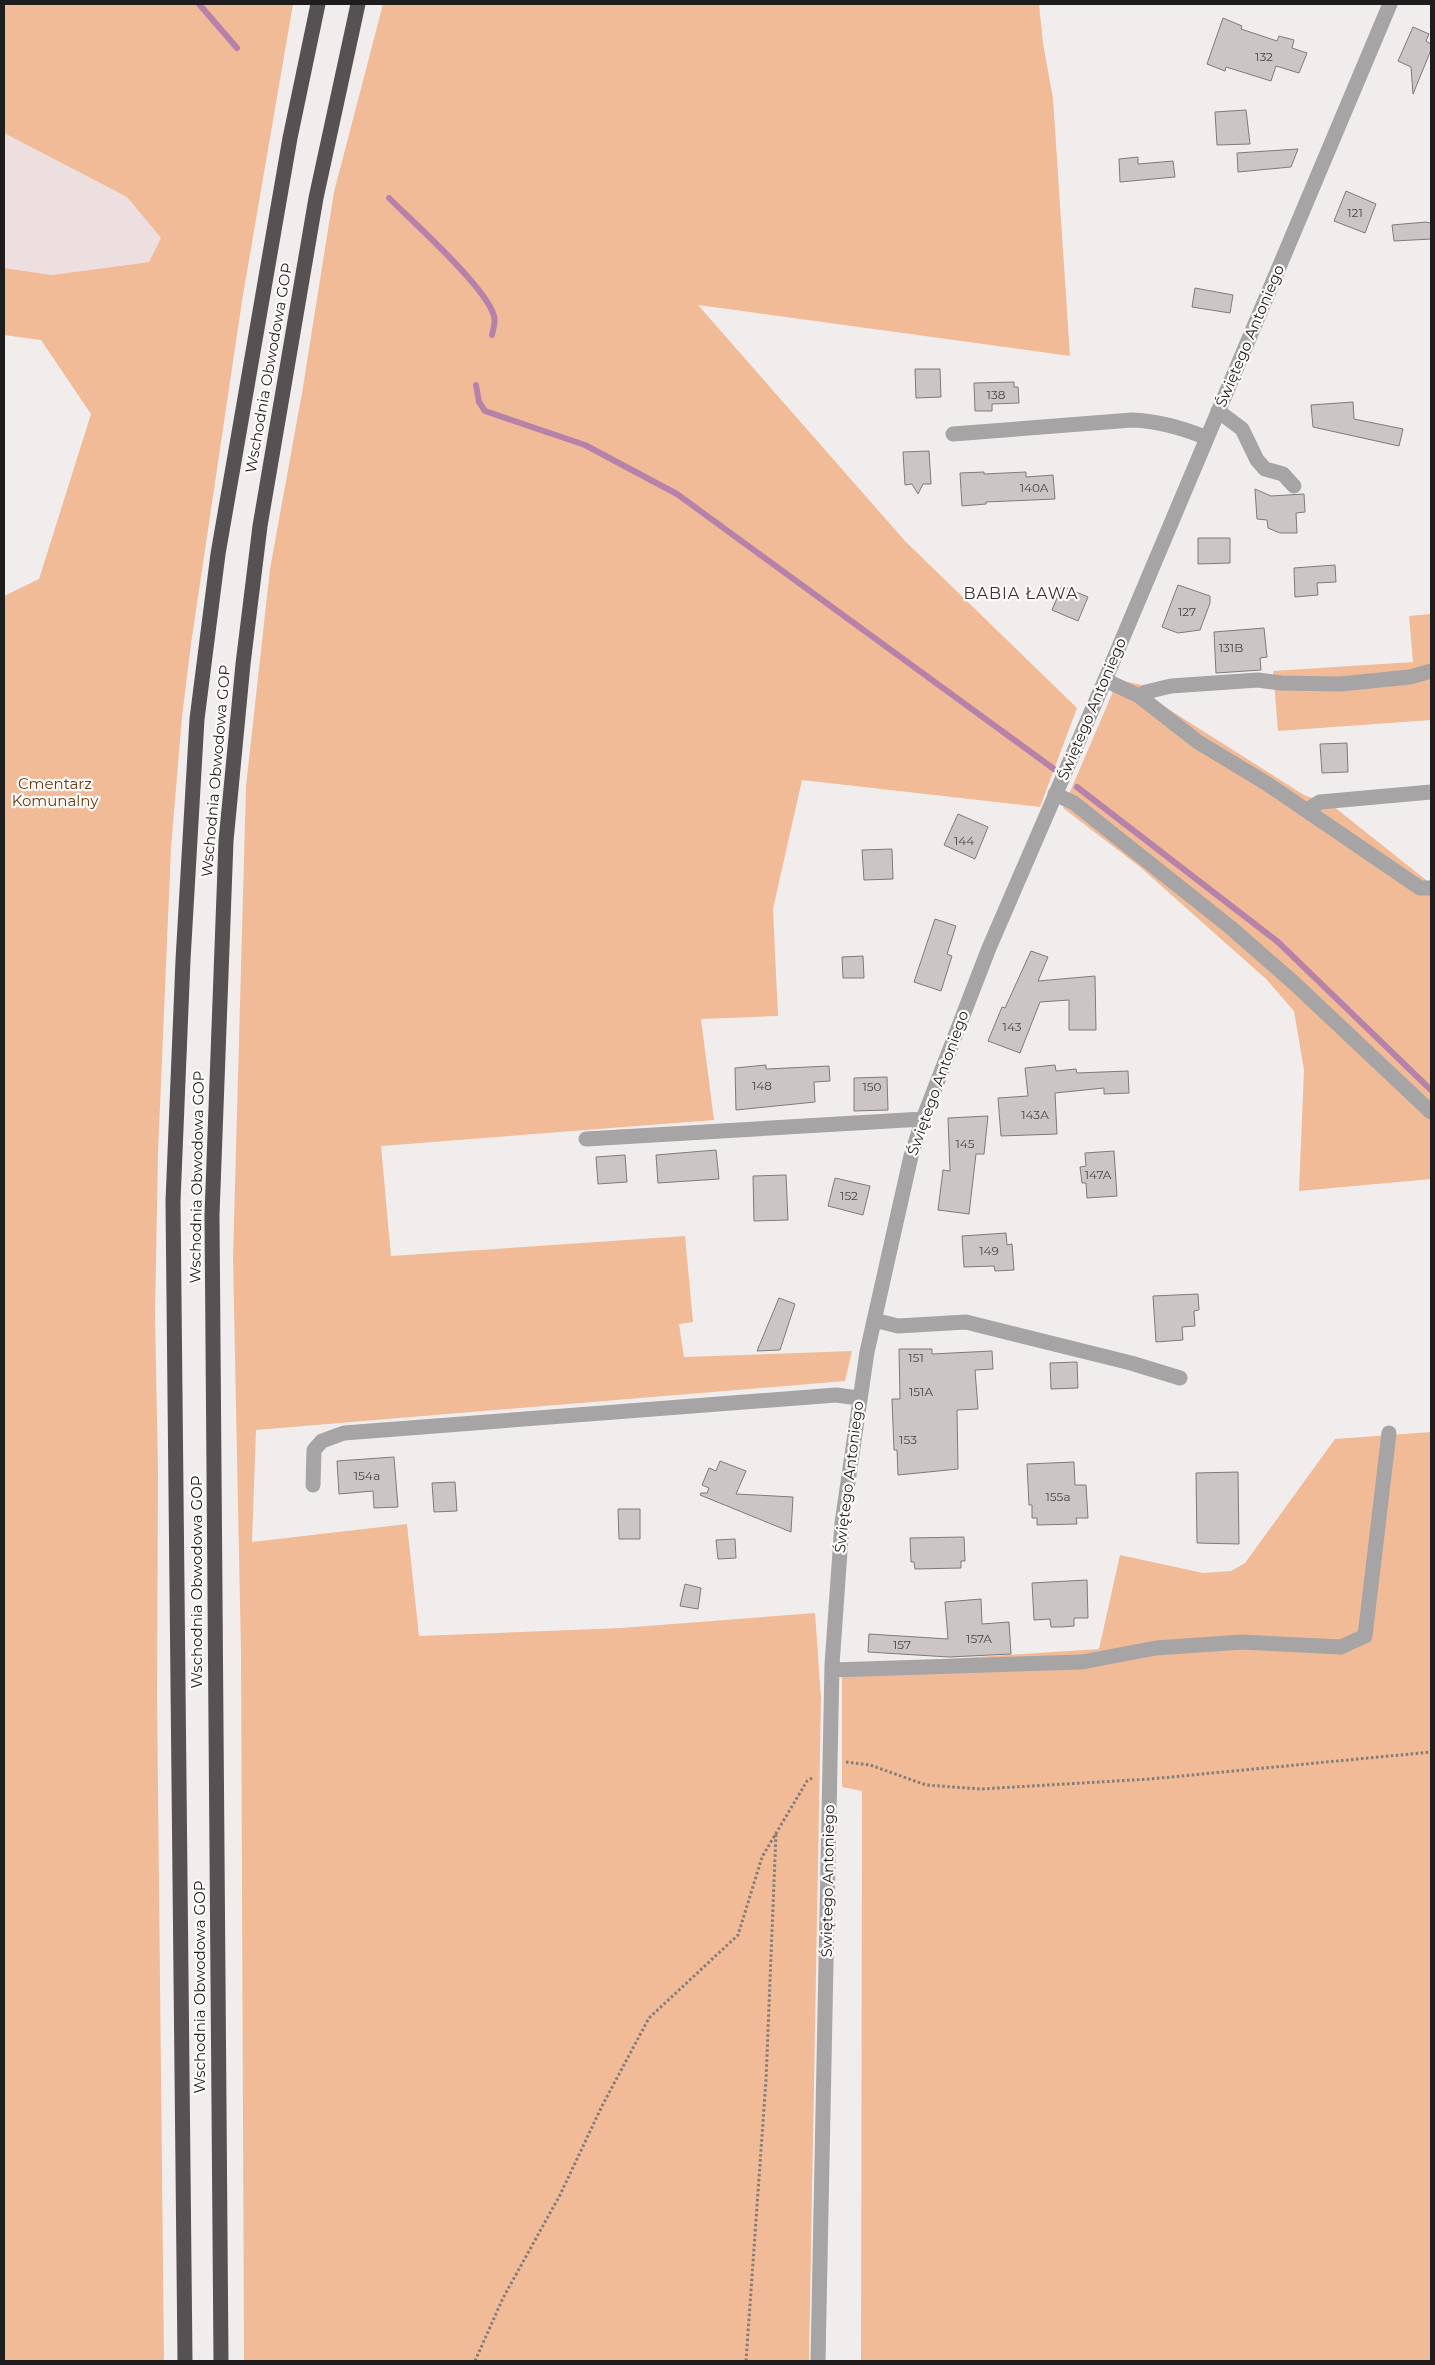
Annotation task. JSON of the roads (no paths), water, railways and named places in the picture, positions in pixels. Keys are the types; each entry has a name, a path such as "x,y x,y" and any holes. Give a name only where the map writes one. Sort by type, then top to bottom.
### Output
{"highway":[{"name":"Wschodnia Obwodowa GOP","path":"185,2361 173,1201 183,960 198,719 218,554 280,190 318,4"},
{"name":"Wschodnia Obwodowa GOP","path":"221,2361 212,1215 226,841 249,604 316,198 358,4"}],"street":[{"name":"Świętego Antoniego","path":"818,2361 832,1670 842,1523 859,1398 874,1320 911,1156 923,1119 989,948 1105,680 1390,4"},
{"path":"1218,411 1242,429 1257,460 1265,469 1284,474 1294,486"},
{"path":"953,434 1132,420 1157,422 1207,438"},
{"path":"1139,696 1146,692 1171,686 1258,680 1281,683 1340,684 1410,677 1431,671"},
{"path":"1105,680 1139,696 1198,742 1307,810 1420,888 1431,888"},
{"path":"1307,810 1320,802 1431,792"},
{"path":"1056,794 1081,809 1230,927 1294,983 1431,1112"},
{"path":"586,1139 923,1119"},
{"path":"874,1320 898,1326 966,1322 1131,1363 1180,1378"},
{"path":"313,1485 314,1450 322,1441 344,1433 836,1395 859,1398"},
{"path":"832,1670 1082,1662 1156,1648 1242,1642 1341,1647 1365,1636 1389,1433"}],"waterway":[{"path":"199,4 237,48"},
{"path":"389,198 448,255 478,289 494,316 495,324 492,335"},
{"path":"476,385 479,402 485,411 585,445 677,494 1054,769"},
{"path":"1077,787 1278,942 1431,1090"}],"district":[{"name":"BABIA ŁAWA","path":"1021,593"}],"park label":[{"name":"Cmentarz Komunalny","path":"55,792"}]}
